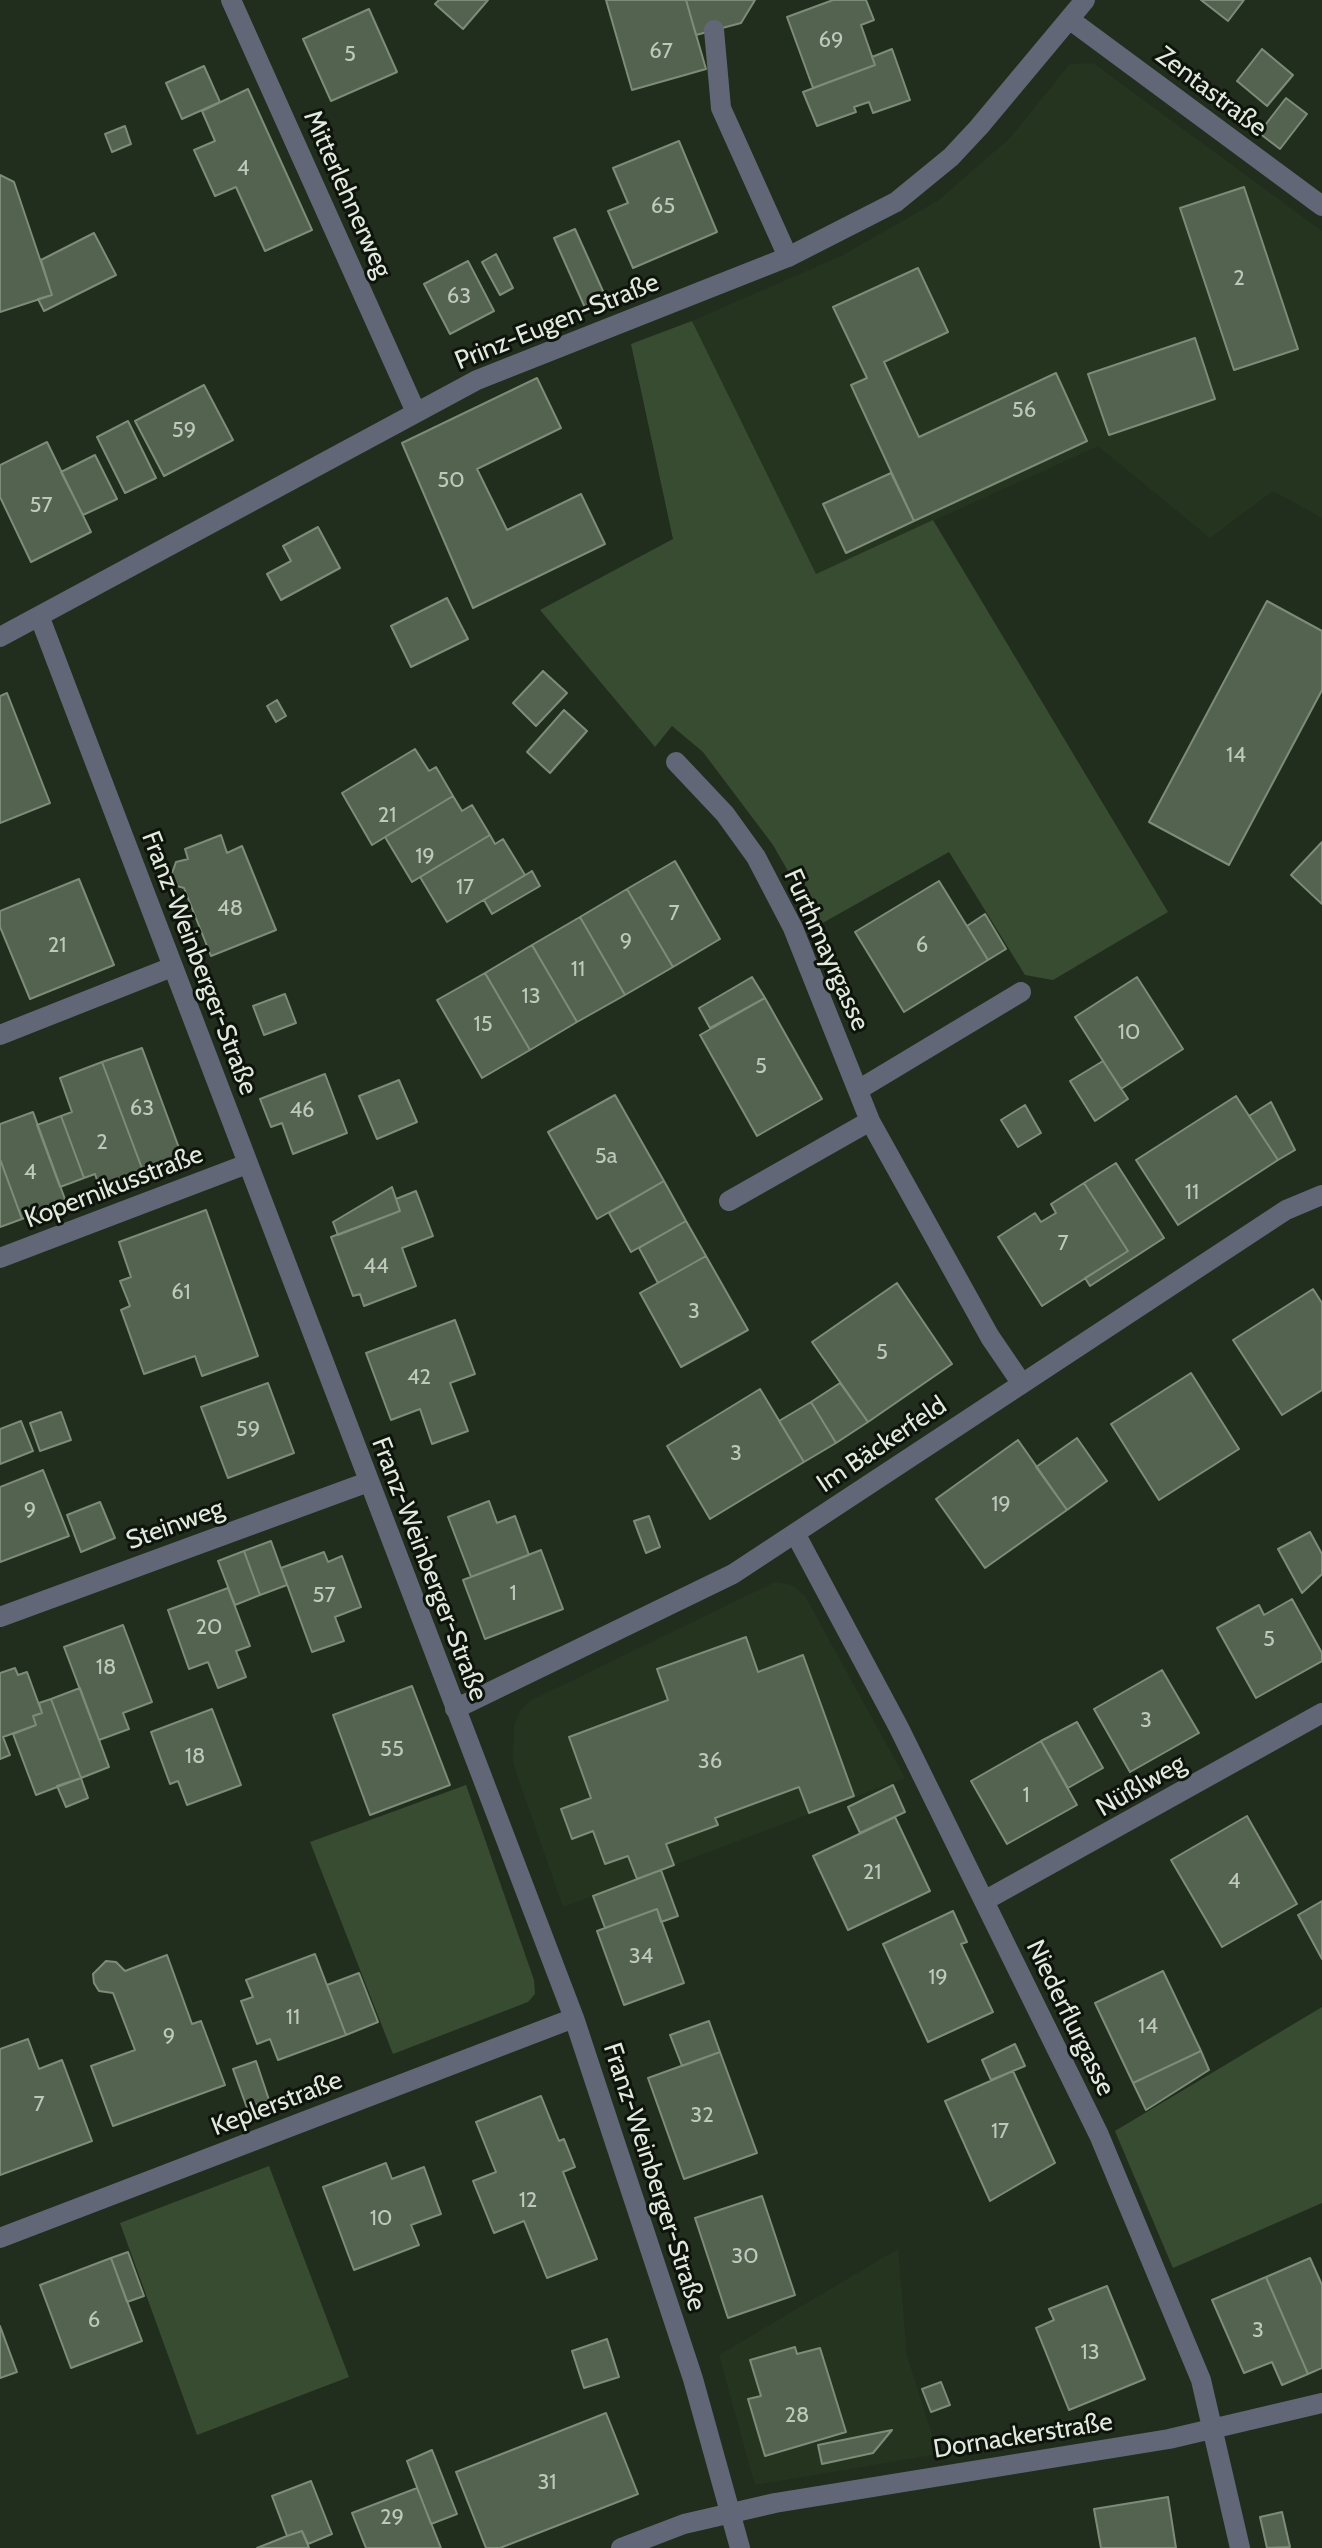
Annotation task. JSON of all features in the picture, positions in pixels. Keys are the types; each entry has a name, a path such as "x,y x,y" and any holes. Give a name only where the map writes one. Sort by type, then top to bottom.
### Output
{"street":[{"name":"Mitterlehnerweg","path":"231,0 415,410"},
{"name":"Prinz-Eugen-Straße","path":"0,637 40,618 415,410 530,358 788,257 896,202 951,157 1003,102 1085,0"},
{"name":"Zentastraße","path":"1069,19 1322,206"},
{"path":"714,30 721,108 788,257"},
{"name":"Franz-Weinberger-Straße","path":"40,618 574,2018 693,2379 740,2548"},
{"name":"Furthmayrgasse","path":"676,762 725,814 756,857 793,928 870,1121 990,1337 1020,1381"},
{"path":"0,1035 172,967"},
{"path":"858,1090 1021,992"},
{"path":"729,1201 870,1121"},
{"name":"Kopernikusstraße","path":"0,1258 247,1164"},
{"name":"Im Bäckerfeld","path":"455,1709 661,1611 796,1535 1020,1381 1286,1210 1322,1195"},
{"name":"Steinweg","path":"0,1617 368,1482"},
{"name":"Niederflurgasse","path":"796,1535 899,1728 1099,2135 1201,2380 1240,2548"},
{"name":"Nüßlweg","path":"984,1901 1322,1713"},
{"name":"Keplerstraße","path":"0,2238 574,2018"},
{"name":"Dornackerstraße","path":"621,2548 684,2524 731,2513 1169,2439 1322,2403"}],"shaded area":[{"path":"1093,63 1322,231 1322,518 1273,491 1210,538 1098,446 816,574 692,321 843,255 939,200 1010,138 1070,64"},
{"path":"692,321 816,574 933,520 1168,912 1053,980 1025,975 949,852 819,925 773,845 703,752 672,726 655,747 540,610 673,539 631,344"},
{"path":"775,1582 792,1585 805,1596 905,1778 563,1907 513,1763 514,1725 521,1710 530,1701"},
{"path":"466,1785 534,1980 535,1994 528,2002 393,2054 310,1842"},
{"path":"1322,2007 1322,2203 1173,2268 1115,2131"},
{"path":"269,2166 349,2377 197,2435 120,2223"},
{"path":"898,2249 907,2356 938,2454 755,2485 719,2355"}],"building":[{"path":"439,0 488,0 463,29 435,4"},
{"path":"606,0 686,0 706,69 632,90"},
{"path":"686,0 755,0 741,23 696,35"},
{"path":"833,0 866,0 874,20 861,25 875,65 813,88 787,17"},
{"path":"1201,0 1244,0 1228,21"},
{"path":"369,9 397,72 331,101 303,39"},
{"path":"892,49 910,100 873,113 869,102 854,107 856,112 817,126 803,92 875,65 872,57"},
{"path":"1262,49 1293,75 1267,106 1237,81"},
{"path":"204,66 220,102 182,119 166,83"},
{"path":"248,89 312,230 265,251 236,187 215,196 194,150 215,141 202,111"},
{"path":"1286,98 1307,114 1280,149 1259,133"},
{"path":"125,126 131,144 112,152 105,134"},
{"path":"679,141 717,232 633,268 608,211 628,203 613,168"},
{"path":"0,175 14,182 52,295 0,312"},
{"path":"1244,187 1298,349 1234,370 1180,208"},
{"path":"575,229 607,300 586,310 554,238"},
{"path":"94,233 116,275 44,311 38,299 52,295 41,260"},
{"path":"496,254 513,288 500,295 482,262"},
{"path":"468,261 494,311 450,334 424,284"},
{"path":"918,268 948,332 884,362 919,437 1056,373 1087,441 914,521 851,385 867,378 833,307"},
{"path":"1195,338 1215,399 1109,435 1088,374"},
{"path":"537,378 561,428 477,469 507,530 581,494 605,544 473,608 402,443"},
{"path":"204,385 233,440 164,476 135,421"},
{"path":"128,421 156,478 125,493 97,437"},
{"path":"47,442 91,532 31,562 0,497 0,465"},
{"path":"95,455 117,499 83,515 61,472"},
{"path":"891,473 914,521 846,553 823,504"},
{"path":"318,527 340,568 281,600 267,574 291,561 283,546"},
{"path":"447,598 468,639 411,667 391,626"},
{"path":"1267,601 1322,631 1322,690 1229,865 1149,822"},
{"path":"543,671 567,693 536,726 513,703"},
{"path":"7,693 50,803 0,823 0,696"},
{"path":"277,700 286,716 276,722 267,706"},
{"path":"564,710 587,731 550,773 527,752"},
{"path":"415,749 429,771 436,767 453,796 372,845 342,793"},
{"path":"453,796 462,811 472,805 490,835 412,882 385,837"},
{"path":"221,835 227,853 242,846 276,930 211,956 184,888 177,886 172,873 176,862 188,859 185,849"},
{"path":"490,835 495,844 503,839 525,875 447,922 420,877"},
{"path":"1322,842 1322,904 1291,875"},
{"path":"675,861 720,939 673,967 627,889"},
{"path":"532,871 540,886 492,914 484,900"},
{"path":"79,879 114,965 30,999 0,927 0,911"},
{"path":"939,881 988,960 904,1012 855,932"},
{"path":"627,889 673,967 625,995 580,917"},
{"path":"985,914 1006,949 988,960 967,926"},
{"path":"580,917 625,995 577,1022 532,945"},
{"path":"532,945 577,1022 530,1050 485,973"},
{"path":"485,973 530,1050 482,1078 437,1000"},
{"path":"752,977 765,998 710,1028 699,1008"},
{"path":"1137,977 1183,1049 1121,1089 1075,1017"},
{"path":"285,994 296,1023 264,1035 253,1006"},
{"path":"765,998 822,1099 757,1136 700,1035"},
{"path":"142,1048 182,1156 143,1171 102,1062"},
{"path":"1103,1061 1128,1099 1095,1121 1070,1081"},
{"path":"102,1062 143,1171 99,1186 95,1174 84,1178 61,1116 72,1112 60,1078"},
{"path":"325,1074 347,1133 293,1154 282,1123 271,1127 260,1099"},
{"path":"399,1080 417,1122 377,1139 359,1096"},
{"path":"615,1095 664,1181 597,1219 548,1132"},
{"path":"1236,1096 1278,1160 1178,1225 1136,1160"},
{"path":"1271,1102 1295,1150 1278,1160 1249,1116"},
{"path":"1025,1105 1041,1133 1018,1147 1001,1120"},
{"path":"33,1112 66,1202 22,1219 0,1159 0,1124"},
{"path":"61,1116 84,1178 60,1187 37,1125"},
{"path":"0,1159 22,1219 0,1227"},
{"path":"1116,1163 1164,1238 1090,1286 1085,1278 1128,1251 1084,1183"},
{"path":"664,1181 686,1221 631,1252 609,1213"},
{"path":"1084,1183 1128,1251 1042,1306 998,1237 1035,1213 1041,1222 1056,1213 1051,1204"},
{"path":"392,1187 400,1211 338,1235 333,1222"},
{"path":"416,1191 433,1236 402,1248 416,1286 364,1306 360,1294 353,1296 331,1237 400,1211 396,1199"},
{"path":"206,1210 258,1356 202,1376 195,1356 144,1374 121,1310 130,1306 120,1281 131,1277 119,1242"},
{"path":"686,1221 706,1256 658,1283 639,1248"},
{"path":"706,1256 748,1330 681,1367 640,1293"},
{"path":"897,1283 952,1364 868,1422 812,1342"},
{"path":"1313,1289 1322,1303 1322,1390 1282,1415 1233,1340"},
{"path":"455,1320 475,1374 450,1383 468,1431 432,1444 420,1409 391,1420 366,1353"},
{"path":"1191,1373 1239,1449 1159,1500 1111,1424"},
{"path":"268,1383 294,1453 228,1478 201,1407"},
{"path":"840,1383 868,1422 836,1443 811,1402"},
{"path":"760,1389 804,1462 710,1519 667,1446"},
{"path":"811,1402 836,1443 804,1462 779,1421"},
{"path":"61,1412 71,1440 40,1451 30,1423"},
{"path":"21,1421 33,1451 0,1464 0,1429"},
{"path":"1077,1438 1107,1481 1067,1510 1036,1467"},
{"path":"1018,1440 1067,1510 985,1568 936,1499"},
{"path":"43,1470 69,1536 0,1562 0,1487"},
{"path":"489,1501 497,1523 515,1516 529,1555 471,1577 448,1517"},
{"path":"100,1502 115,1538 81,1552 67,1515"},
{"path":"649,1516 660,1547 646,1553 634,1521"},
{"path":"1310,1532 1322,1554 1322,1574 1302,1593 1278,1549"},
{"path":"271,1541 287,1585 260,1595 244,1551"},
{"path":"541,1550 563,1609 485,1639 463,1580"},
{"path":"244,1551 260,1595 235,1605 218,1561"},
{"path":"324,1552 328,1562 342,1556 361,1607 335,1617 344,1641 312,1652 281,1568"},
{"path":"228,1588 250,1646 236,1651 246,1677 218,1688 208,1662 189,1669 168,1610"},
{"path":"1292,1599 1322,1653 1322,1661 1256,1698 1217,1628 1259,1605 1264,1615"},
{"path":"123,1625 152,1702 123,1713 129,1729 99,1740 64,1647"},
{"path":"746,1637 758,1672 803,1655 854,1796 809,1813 799,1787 715,1818 718,1825 666,1844 674,1865 637,1879 628,1856 605,1864 593,1831 572,1839 561,1809 591,1798 569,1737 668,1700 657,1669"},
{"path":"15,1668 18,1675 27,1672 42,1713 33,1716 36,1725 3,1737 10,1755 0,1759 0,1673"},
{"path":"1162,1670 1199,1733 1130,1772 1094,1709"},
{"path":"412,1686 450,1785 370,1815 333,1715"},
{"path":"80,1688 109,1767 81,1778 51,1699"},
{"path":"51,1699 81,1778 36,1795 13,1734 36,1725 33,1716 42,1713 39,1703"},
{"path":"212,1709 241,1785 187,1805 178,1781 170,1784 151,1732"},
{"path":"1077,1722 1103,1768 1068,1788 1041,1741"},
{"path":"1041,1741 1077,1805 1007,1844 971,1781"},
{"path":"81,1778 88,1798 66,1807 57,1786"},
{"path":"893,1785 905,1812 860,1833 848,1807"},
{"path":"1247,1816 1297,1904 1222,1947 1171,1860"},
{"path":"895,1817 930,1891 848,1930 813,1856"},
{"path":"661,1870 678,1916 661,1922 657,1909 605,1928 593,1896"},
{"path":"1322,1901 1322,1959 1298,1915"},
{"path":"657,1909 684,1983 624,2005 597,1931"},
{"path":"953,1911 967,1942 961,1944 993,2012 928,2042 883,1944"},
{"path":"315,1954 346,2035 278,2060 270,2039 257,2044 241,2001 253,1997 246,1980"},
{"path":"167,1955 192,2024 201,2021 225,2085 113,2126 91,2066 135,2050 113,1993 99,1991 93,1974 106,1961 116,1962 125,1971"},
{"path":"1163,1971 1201,2051 1133,2083 1095,2003"},
{"path":"359,1973 378,2022 346,2035 327,1985"},
{"path":"709,2021 720,2052 682,2066 670,2035"},
{"path":"28,2039 39,2069 62,2060 92,2141 0,2175 0,2049"},
{"path":"1015,2044 1025,2066 991,2080 982,2060"},
{"path":"1201,2051 1209,2070 1146,2110 1133,2083"},
{"path":"720,2052 757,2153 684,2179 648,2078"},
{"path":"256,2061 269,2100 247,2108 233,2069"},
{"path":"1013,2071 1055,2163 990,2201 945,2101"},
{"path":"541,2096 559,2141 564,2139 575,2167 563,2172 597,2259 547,2278 524,2221 494,2233 473,2181 496,2172 476,2122"},
{"path":"386,2163 392,2179 424,2167 441,2214 411,2225 419,2245 354,2270 323,2187"},
{"path":"762,2196 795,2295 728,2318 695,2218"},
{"path":"128,2252 144,2296 127,2302 111,2258"},
{"path":"111,2258 142,2341 71,2368 40,2285"},
{"path":"1310,2258 1322,2285 1322,2368 1308,2374 1266,2277"},
{"path":"1266,2277 1308,2374 1282,2385 1272,2362 1244,2373 1212,2300"},
{"path":"1107,2286 1145,2379 1069,2410 1036,2328 1054,2320 1049,2309"},
{"path":"0,2326 17,2372 0,2378"},
{"path":"607,2339 619,2377 584,2388 572,2351"},
{"path":"795,2347 797,2354 820,2348 846,2432 765,2456 748,2399 761,2396 750,2360"},
{"path":"941,2382 950,2405 931,2412 922,2389"},
{"path":"606,2413 638,2494 500,2548 486,2548 456,2472"},
{"path":"892,2430 873,2453 822,2464 818,2445"},
{"path":"432,2450 457,2514 431,2524 407,2461"},
{"path":"311,2481 332,2534 308,2544 302,2531 287,2536 272,2496"},
{"path":"417,2488 441,2548 366,2548 352,2513"},
{"path":"1168,2497 1176,2548 1101,2548 1094,2509"},
{"path":"1282,2512 1290,2547 1267,2548 1260,2517"},
{"path":"302,2531 309,2548 257,2548 287,2536"}]}
